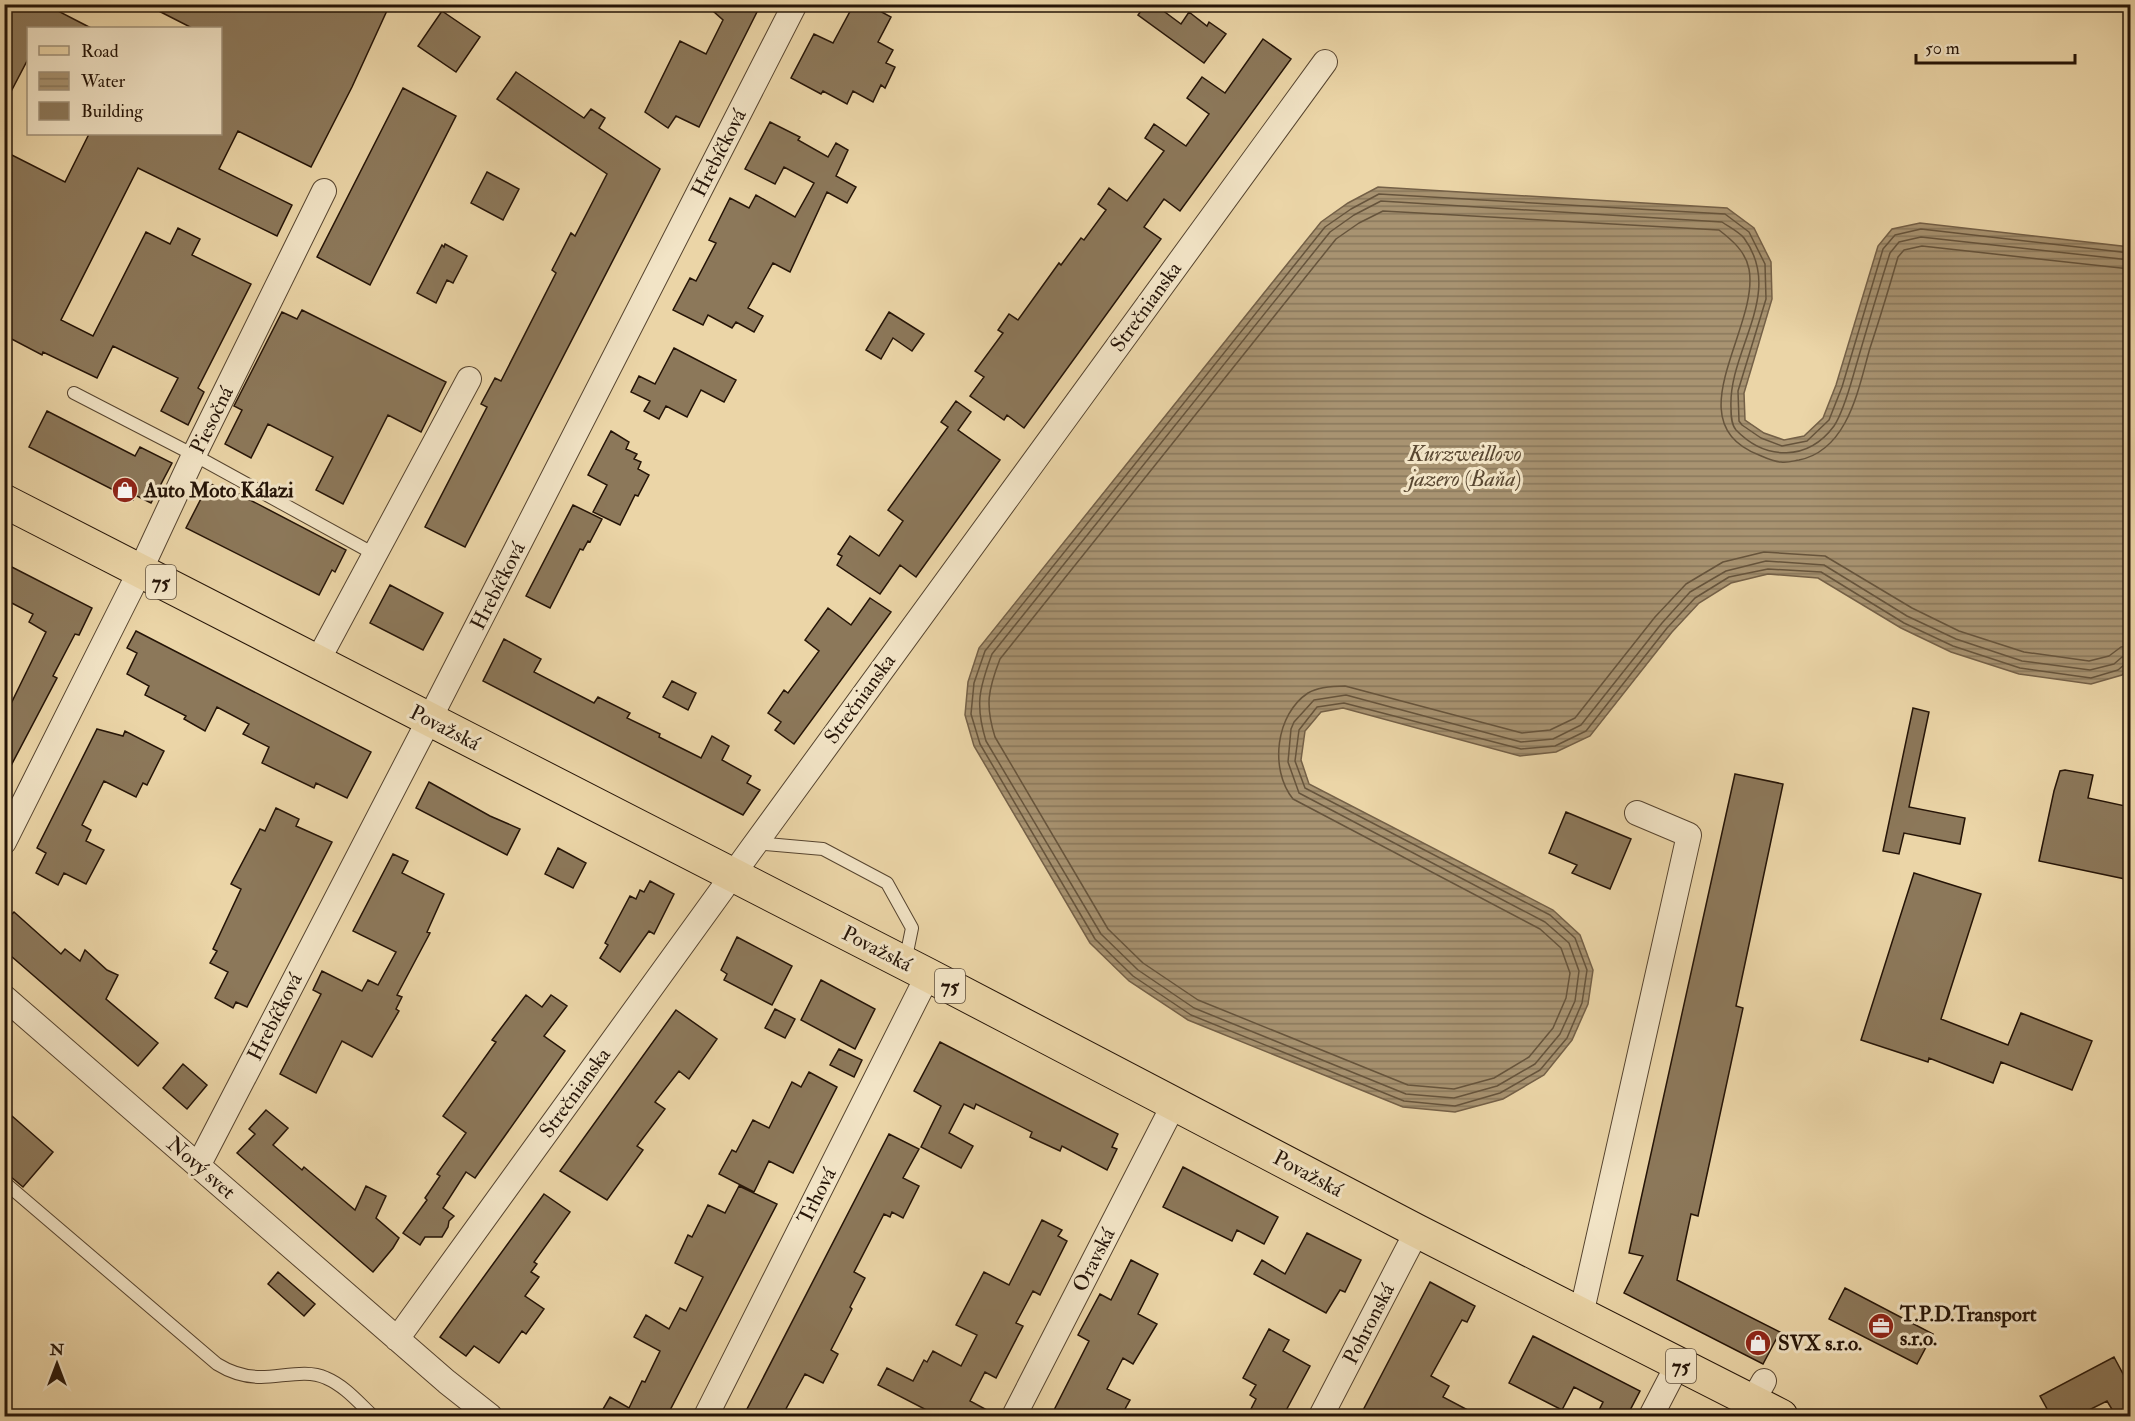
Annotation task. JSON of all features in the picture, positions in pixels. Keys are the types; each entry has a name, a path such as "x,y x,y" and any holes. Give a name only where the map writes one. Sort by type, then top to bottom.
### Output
{"main road":[{"name":"Považská","path":"4,501 917,969 1581,1315 1678,1364 1758,1391 1781,1416"}],"street":[{"name":"Hrebíčková","path":"198,1166 795,4"},
{"name":"Strečnianska","path":"398,1339 755,843 1325,62"},
{"name":"Piesočná","path":"4,842 140,571 194,455 324,191"},
{"path":"317,662 469,379"},
{"path":"1581,1315 1689,835 1637,813"},
{"name":"Trhová","path":"706,1416 917,969"},
{"name":"Nový svet","path":"4,997 485,1415"},
{"name":"Oravská","path":"1014,1416 1174,1104"},
{"name":"Pohronská","path":"1321,1416 1417,1231"},
{"path":"1650,1416 1678,1364"}],"lane":[{"path":"74,393 194,455 376,555"},
{"path":"755,843 824,849 887,883 912,928 917,969"},
{"path":"4,1182 217,1364 247,1376 308,1374 325,1377 340,1386 373,1416"}],"water":[{"name":"Kurzweillovo jazero (Baňa)","path":"1378,187 1727,208 1754,228 1771,262 1772,299 1744,393 1745,420 1764,433 1784,440 1804,436 1823,418 1836,385 1878,246 1892,229 1920,223 2130,247 2130,666 2122,675 2091,684 2019,674 1951,652 1901,628 1818,578 1768,574 1731,583 1699,603 1672,632 1590,736 1556,752 1520,756 1343,708 1321,712 1305,731 1301,760 1309,784 1553,910 1580,935 1593,970 1588,1004 1572,1040 1544,1075 1503,1099 1455,1112 1403,1107 1188,1020 1129,981 1090,943 974,746 965,715 968,682 979,648 1321,222 1348,203"}],"building":[{"path":"4,4 56,4 54,9 89,27 27,27 27,61 4,105"},
{"path":"145,4 390,4 352,87 311,167 238,131 219,169 292,205 277,236 138,168 61,320 93,336 146,232 170,244 178,228 200,239 192,255 251,284 198,388 204,392 188,425 161,411 178,378 113,346 97,378 43,352 42,355 4,335 4,151 65,182 88,135 222,135 222,27 190,27"},
{"path":"705,4 761,4 699,127 676,116 668,128 645,112 680,41 706,54 723,20"},
{"path":"854,4 867,4 891,17 878,42 893,50 886,63 895,67 885,88 881,85 873,102 853,91 847,104 823,91 821,94 791,78 814,34 833,43"},
{"path":"1146,4 1154,4 1181,24 1189,12 1207,26 1209,22 1226,34 1204,63 1138,15"},
{"path":"442,11 480,37 456,72 418,46"},
{"path":"1263,39 1291,59 1180,211 1164,199 1144,227 1161,239 1024,428 1007,415 1004,420 970,396 984,377 975,371 1003,333 998,330 1009,314 1018,320 1059,263 1061,265 1081,238 1084,240 1106,210 1098,204 1109,188 1127,201 1164,151 1145,138 1154,124 1186,146 1209,114 1187,98 1202,77 1225,93"},
{"path":"516,72 584,118 591,109 605,118 599,128 660,169 465,547 425,527 487,407 481,404 495,378 501,381 556,273 552,270 571,233 575,236 607,174 497,99"},
{"path":"403,88 456,116 370,285 317,257"},
{"path":"770,122 800,137 798,140 828,157 836,143 848,150 836,176 856,187 847,203 827,192 790,272 773,263 748,308 763,316 754,332 736,322 732,328 708,315 703,325 673,310 690,278 696,281 716,243 709,240 730,198 749,208 756,195 795,217 814,183 784,167 775,184 745,169"},
{"path":"487,172 519,189 503,220 471,203"},
{"path":"445,244 467,256 453,283 447,280 436,303 417,293 442,245 444,247"},
{"path":"302,310 446,382 421,432 388,415 343,504 316,490 333,457 268,424 251,458 225,444 242,410 234,406 282,312 297,319"},
{"path":"889,312 924,334 912,351 893,338 881,359 866,350"},
{"path":"674,348 736,380 724,402 701,390 687,417 666,406 659,419 644,411 650,401 631,392 639,376 655,384"},
{"path":"956,401 971,412 958,430 1000,460 916,577 900,565 880,594 837,565 842,556 838,554 850,536 879,556 903,521 888,510 948,427 941,422"},
{"path":"47,411 135,456 140,447 172,463 151,503 135,495 133,500 29,447"},
{"path":"611,431 629,442 626,449 637,454 634,459 641,462 638,469 649,475 638,496 635,495 620,525 593,512 607,485 588,475"},
{"path":"209,483 229,493 231,490 346,550 335,572 332,570 319,595 186,528"},
{"path":"573,505 602,519 590,542 588,541 583,550 580,549 550,608 526,596"},
{"path":"4,563 92,608 79,635 75,634 53,676 57,678 4,779 4,718 46,632 29,622 33,614 4,599"},
{"path":"390,585 443,613 423,650 370,623"},
{"path":"870,598 891,612 794,744 775,730 781,722 768,713 784,690 788,693 819,651 805,640 828,608 851,625"},
{"path":"136,631 371,752 347,798 316,783 314,788 262,763 269,747 243,734 249,724 217,707 205,731 184,719 186,716 145,695 149,686 127,674 137,653 127,648"},
{"path":"504,639 541,659 534,672 594,703 598,697 630,713 627,718 701,758 712,736 729,746 722,760 751,776 747,783 760,790 743,815 483,681"},
{"path":"672,681 696,693 688,710 663,697"},
{"path":"1913,708 1929,712 1909,807 1965,818 1960,844 1904,833 1899,854 1883,851"},
{"path":"97,729 123,736 125,731 164,751 147,785 143,783 136,797 104,781 82,825 91,830 86,841 104,850 86,884 64,873 58,885 36,873 46,853 37,848"},
{"path":"2060,771 2093,775 2088,798 2130,807 2130,880 2039,861 2054,791"},
{"path":"1735,774 1783,784 1736,1006 1743,1008 1698,1216 1691,1214 1677,1280 1780,1332 1763,1364 1624,1293 1643,1256 1629,1253"},
{"path":"429,782 490,816 520,829 507,855 416,808"},
{"path":"276,808 299,819 296,826 332,842 247,1007 236,1002 233,1008 215,998 228,972 210,963 217,951 213,949 241,889 231,884 260,829 265,831"},
{"path":"1566,812 1631,839 1610,889 1572,873 1577,865 1549,853"},
{"path":"558,848 586,863 573,888 545,874"},
{"path":"393,854 408,861 402,873 444,894 427,932 430,933 397,995 402,997 396,1009 399,1011 372,1057 342,1041 316,1093 280,1074 321,994 313,990 322,971 362,991 368,980 378,985 396,952 353,931"},
{"path":"1914,873 1981,894 1941,1019 2008,1045 2021,1013 2092,1041 2072,1090 2001,1062 1993,1083 1929,1058 1928,1062 1861,1040"},
{"path":"650,881 674,894 654,934 649,931 620,972 600,958 608,945 605,943 630,896 636,899 640,890 644,892"},
{"path":"14,912 61,954 65,949 80,961 85,950 107,970 118,975 106,999 158,1043 138,1066 4,950 4,922"},
{"path":"737,937 792,966 772,1005 724,980 727,974 721,970"},
{"path":"821,980 875,1009 855,1049 801,1020"},
{"path":"526,995 542,1007 551,995 567,1006 544,1036 565,1051 475,1178 466,1172 443,1208 454,1216 449,1221 442,1237 425,1237 420,1245 403,1233 427,1200 425,1198 440,1176 437,1174 466,1133 443,1116 496,1042 492,1040"},
{"path":"775,1009 795,1019 785,1038 765,1028"},
{"path":"676,1010 717,1039 689,1079 679,1071 655,1102 665,1109 637,1146 643,1150 607,1200 560,1171"},
{"path":"940,1042 1118,1134 1112,1147 1117,1149 1107,1170 1062,1146 1060,1151 1030,1137 1032,1132 976,1104 974,1109 964,1104 949,1133 973,1146 961,1168 921,1147 941,1106 914,1091"},
{"path":"839,1049 862,1060 854,1077 830,1065"},
{"path":"183,1064 207,1085 187,1109 163,1088"},
{"path":"809,1072 837,1087 793,1173 769,1161 754,1192 719,1174 732,1150 736,1152 753,1120 769,1128 792,1082 801,1087"},
{"path":"4,1109 53,1152 23,1187 4,1171"},
{"path":"266,1110 288,1128 273,1145 302,1170 304,1167 355,1210 366,1186 386,1196 376,1218 399,1238 373,1272 237,1153 255,1134 249,1129"},
{"path":"889,1134 919,1149 903,1178 919,1186 903,1218 892,1212 890,1217 884,1214 854,1272 865,1278 831,1350 838,1354 823,1383 805,1374 782,1416 757,1416 746,1411"},
{"path":"1183,1167 1278,1217 1264,1244 1237,1230 1232,1241 1163,1207"},
{"path":"739,1186 777,1204 667,1416 599,1416 610,1397 629,1408 642,1381 645,1382 660,1351 634,1337 646,1315 669,1329 680,1308 686,1311 703,1277 675,1263 688,1235 692,1237 708,1205 725,1213"},
{"path":"544,1194 570,1212 534,1262 537,1264 531,1272 539,1277 525,1296 544,1309 526,1334 522,1331 499,1363 474,1346 466,1356 440,1337"},
{"path":"1042,1220 1062,1230 1058,1236 1067,1241 1040,1295 1033,1291 1016,1323 1023,1326 996,1378 985,1372 970,1401 998,1416 938,1416 878,1385 887,1368 913,1381 924,1360 927,1362 933,1351 961,1366 977,1335 956,1325 984,1272 1009,1285"},
{"path":"1307,1233 1361,1260 1345,1292 1340,1290 1326,1313 1254,1274 1262,1260 1285,1274"},
{"path":"1131,1260 1158,1274 1138,1314 1157,1324 1133,1364 1123,1358 1107,1389 1130,1400 1121,1416 1051,1416 1089,1341 1078,1335 1100,1294 1111,1300"},
{"path":"278,1272 315,1304 304,1316 268,1284"},
{"path":"1430,1282 1475,1306 1467,1322 1462,1320 1431,1376 1449,1386 1443,1397 1479,1416 1360,1416"},
{"name":"T.P.D.Transport s.r.o.","path":"1845,1288 1933,1334 1917,1364 1829,1319"},
{"path":"1269,1329 1289,1340 1283,1351 1310,1366 1283,1416 1265,1416 1251,1409 1256,1399 1250,1395 1256,1385 1243,1378"},
{"path":"1533,1336 1640,1391 1627,1416 1596,1416 1603,1402 1574,1387 1562,1410 1509,1383"},
{"path":"2114,1357 2130,1387 2130,1416 2116,1416 2107,1401 2077,1416 2051,1416 2040,1396"}],"place":[{"name":"Auto Moto Kálazi","path":"125,490"},
{"name":"T.P.D.Transport s.r.o.","path":"1881,1326"},
{"name":"SVX s.r.o.","path":"1758,1343"}]}
